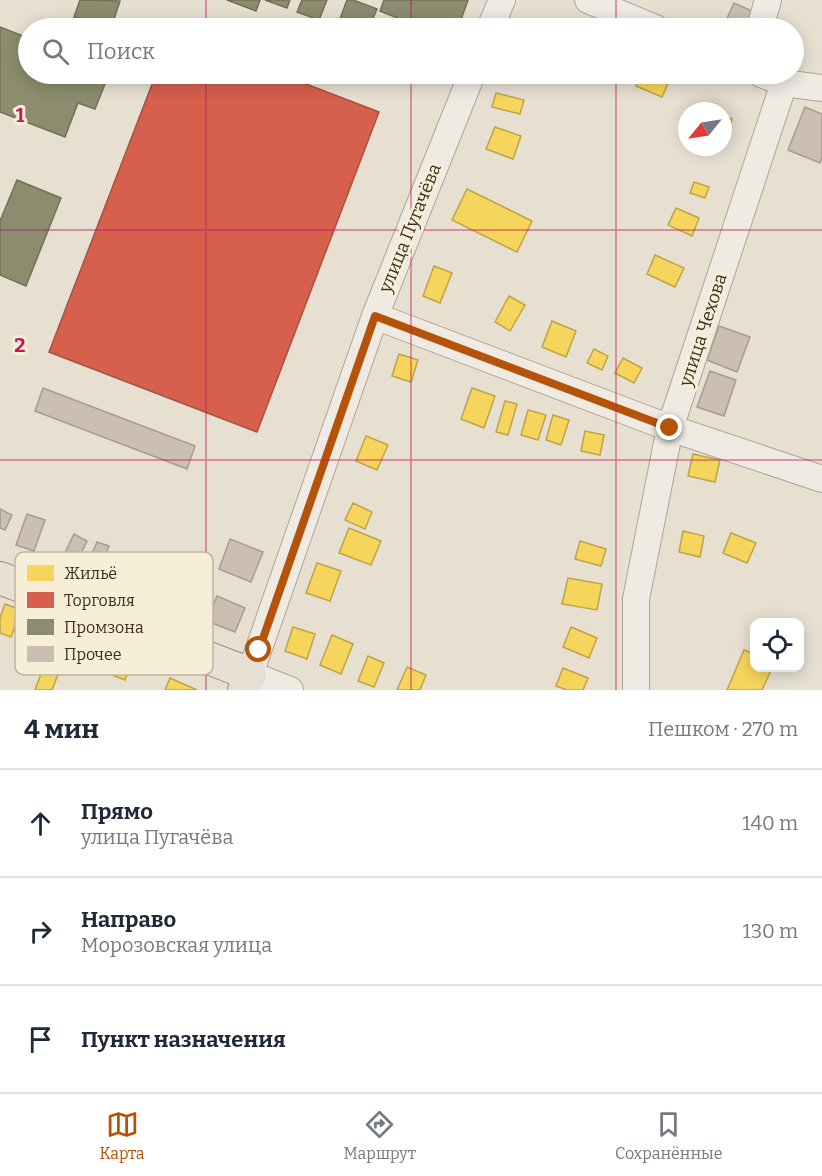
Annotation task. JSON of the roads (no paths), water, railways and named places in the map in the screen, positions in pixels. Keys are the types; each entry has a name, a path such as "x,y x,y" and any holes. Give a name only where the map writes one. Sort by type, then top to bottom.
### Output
{"main road":[{"path":"0,578 15,584"},
{"path":"213,668 247,682"}],"street":[{"path":"494,18 502,0"},
{"path":"588,0 631,18"},
{"path":"763,18 768,0"},
{"name":"улица Пугачёва","path":"247,682 375,316 468,84"},
{"name":"улица Чехова","path":"636,690 636,599 670,428 771,84"},
{"path":"802,84 822,88"},
{"path":"375,316 670,428 822,479"},
{"path":"247,682 290,690"}]}
